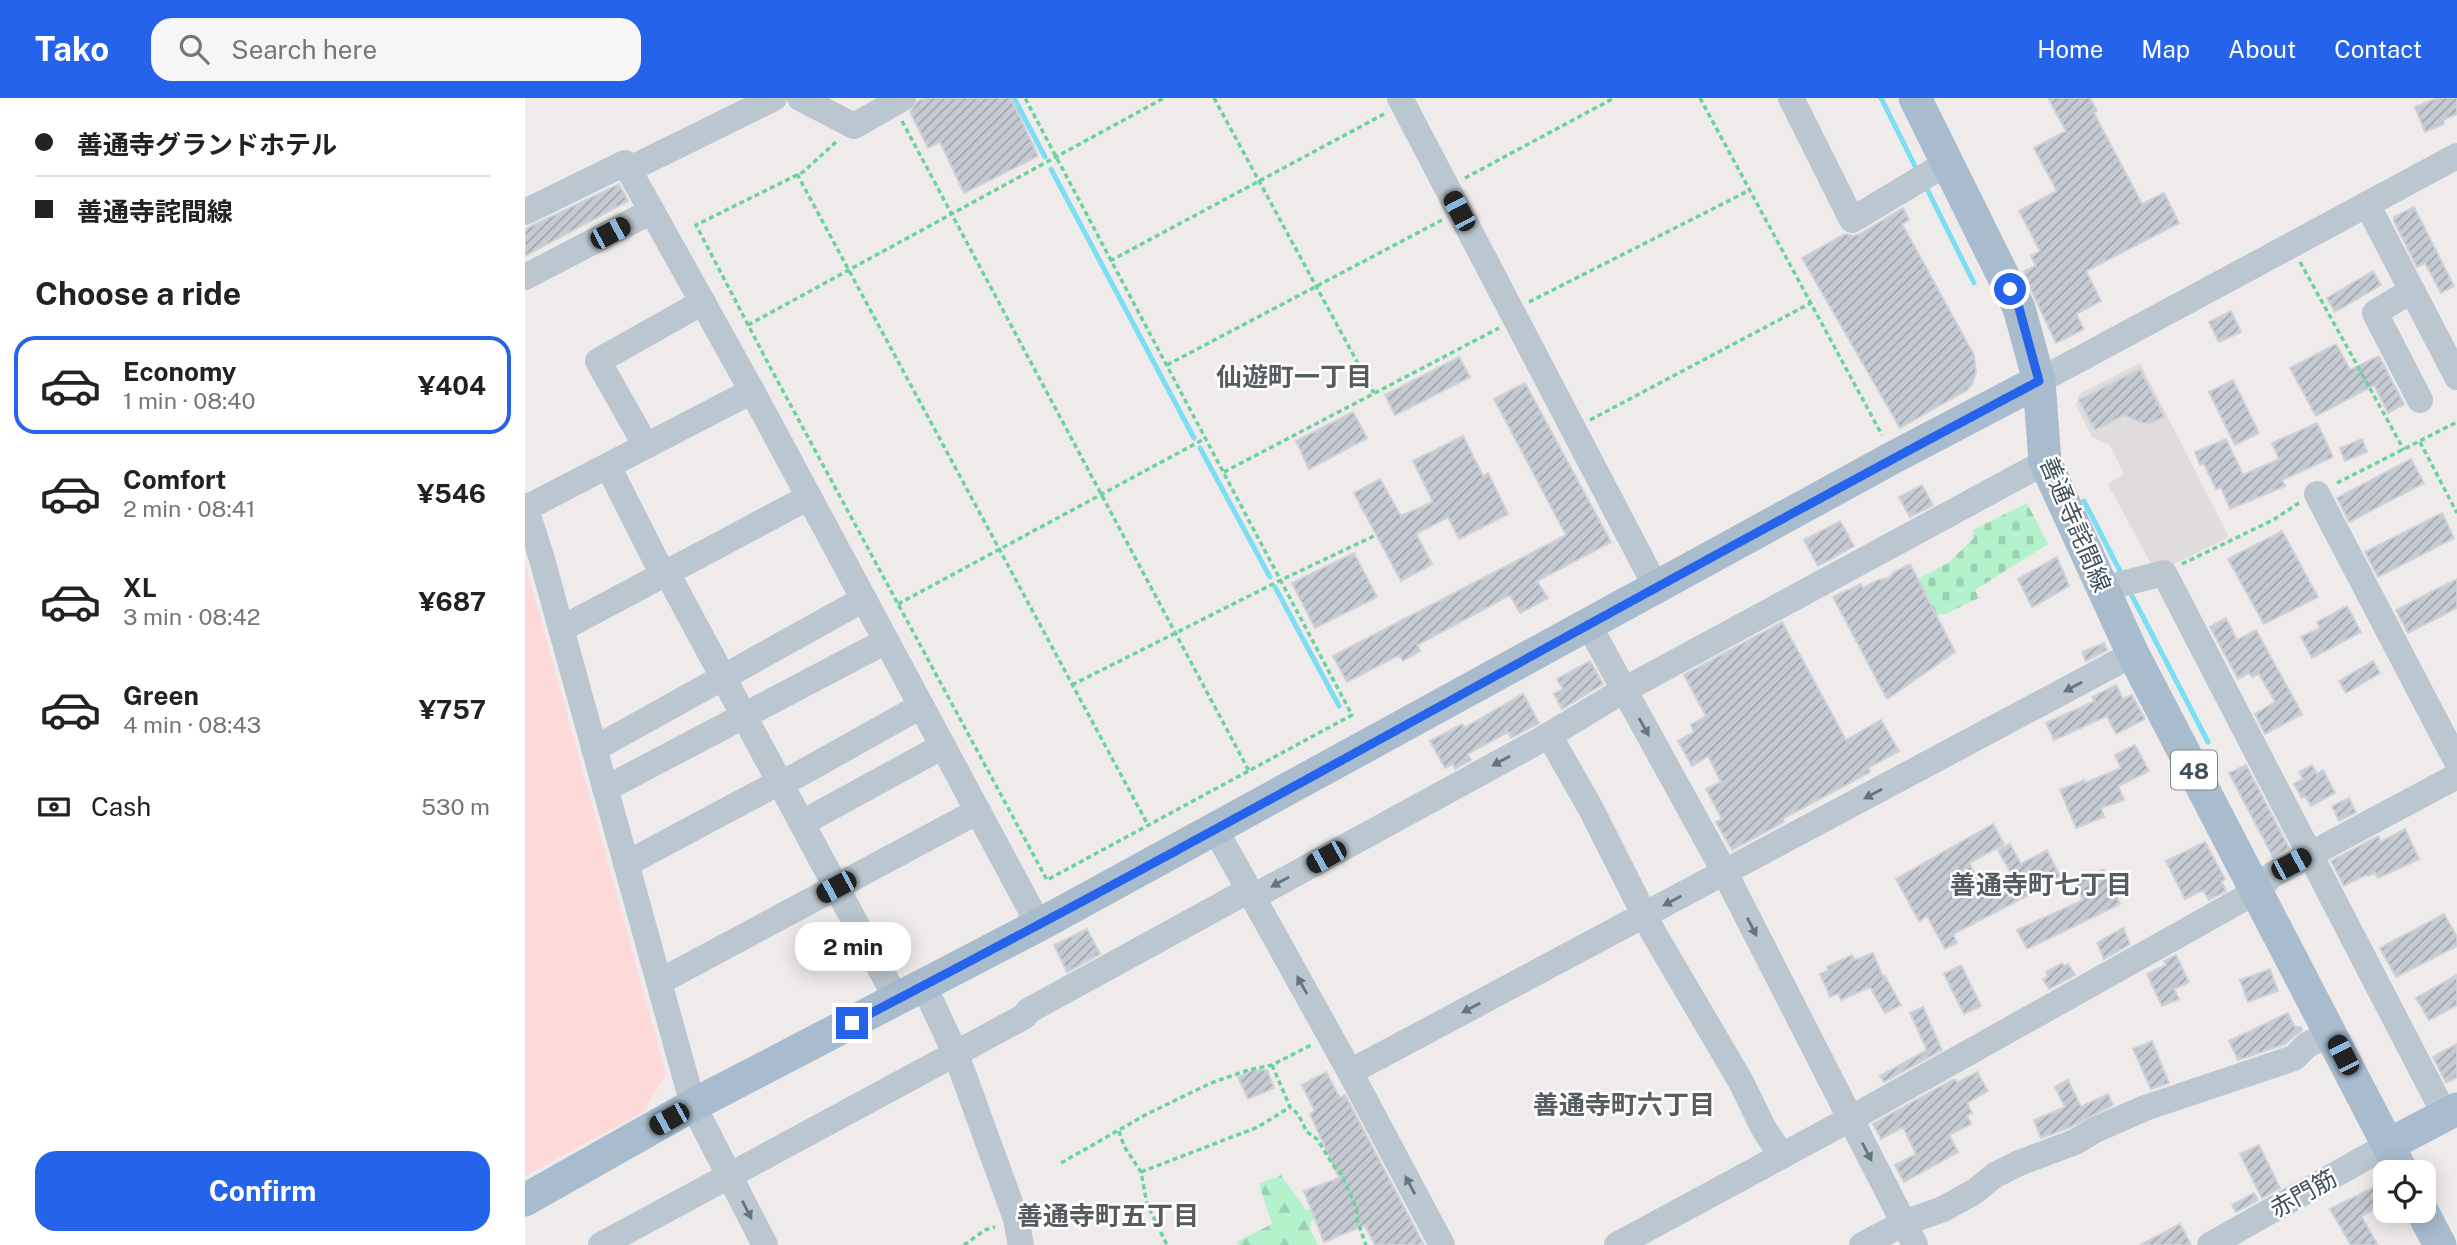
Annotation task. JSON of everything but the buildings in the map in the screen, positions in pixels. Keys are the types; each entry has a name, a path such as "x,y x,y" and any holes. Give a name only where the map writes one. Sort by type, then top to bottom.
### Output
{"main road":[{"name":"善通寺詫間線","path":"1915,98 1929,173 2019,308 2039,381 2045,463 2102,589 2133,654 2332,1033 2395,1159"},
{"path":"525,1200 693,1105 1039,925 2039,381"},
{"path":"2395,1159 2453,1118"},
{"path":"2428,1223 2439,1245"}],"street":[{"path":"628,170 774,98"},
{"path":"800,98 854,127 898,101"},
{"path":"1791,98 1852,220 1929,173"},
{"path":"1402,101 1656,587"},
{"path":"2039,381 2457,156"},
{"path":"525,212 625,163 752,391 1039,925"},
{"path":"2360,208 2402,304 2375,313 2420,400"},
{"path":"2360,208 2457,377"},
{"path":"525,277 652,211"},
{"path":"646,446 598,361 703,302"},
{"path":"752,391 525,507 533,558 561,629 693,1105 765,1245"},
{"path":"601,1245 1549,735 1624,690 2045,463"},
{"path":"608,466 657,563 667,573 836,887 955,1054 1016,1219 1021,1245"},
{"path":"2317,494 2457,762"},
{"path":"561,629 809,497"},
{"path":"2102,589 2164,573 2453,1118"},
{"path":"594,749 864,599"},
{"path":"1588,624 1725,873 1910,1234"},
{"path":"605,789 886,641"},
{"path":"1350,1072 1725,873 1927,759 2133,654"},
{"path":"626,864 796,776 921,706"},
{"path":"1549,735 1591,808 1645,916 1741,1082 1764,1129 1782,1156"},
{"path":"802,823 943,746"},
{"path":"1621,1244 2257,891 2272,875 2457,776"},
{"path":"659,982 978,811"},
{"path":"1215,828 1442,1245"},
{"path":"1862,1245 1910,1234 1943,1209 2019,1163 2074,1142 2145,1108 2294,1058 2307,1045 2332,1033"},
{"name":"赤門筋","path":"2210,1245 2359,1162 2395,1159"}],"path":[{"path":"854,127 797,174 697,225 748,326 1047,880 1352,715 1025,98"},
{"path":"748,326 1164,98"},
{"path":"1214,98 1374,393"},
{"path":"1167,365 1316,286 1614,98"},
{"path":"1700,98 1886,442"},
{"path":"898,101 951,215 1249,771"},
{"path":"1110,261 1402,101"},
{"path":"797,174 1148,825"},
{"path":"1224,472 1750,190"},
{"path":"2290,245 2404,450"},
{"path":"1574,429 1811,303"},
{"path":"898,604 1206,438"},
{"path":"2420,442 2457,513"},
{"path":"1072,685 1376,535"},
{"path":"1061,1163 1147,1114 1211,1083 1272,1065 1294,1052 1331,1037"},
{"path":"1272,1065 1290,1107 1341,1173 1357,1210 1357,1220 1366,1245"},
{"path":"1141,1172 1258,1127 1290,1107"},
{"path":"1119,1130 1124,1146 1141,1172 1147,1204 1167,1245"},
{"path":"964,1245 985,1230 1016,1219"}],"shaded area":[{"path":"2140,363 2229,537 2156,573 2108,484 2124,474 2110,445 2092,437 2076,405 2079,394"},
{"path":"525,562 666,1074 643,1112 525,1176"}],"green space":[{"path":"2027,503 2048,544 1975,590 1979,598 1943,615 1936,614 1918,579 1948,563 1974,538 1973,530"},
{"path":"1281,1175 1306,1210 1344,1195 1333,1212 1311,1221 1310,1229 1318,1245 1239,1245 1236,1242 1272,1224 1259,1184"}],"waterway":[{"path":"1014,98 1045,157"},
{"path":"1881,98 1917,170"},
{"path":"1051,169 1194,438"},
{"path":"1925,185 1974,283"},
{"path":"1200,448 1270,577"},
{"path":"2084,501 2121,573"},
{"path":"1275,587 1339,706"},
{"path":"2129,590 2208,742"}],"district":[{"name":"仙遊町一丁目","path":"1294,376"},
{"name":"善通寺町七丁目","path":"2041,884"},
{"name":"善通寺町六丁目","path":"1624,1104"},
{"name":"善通寺町五丁目","path":"1108,1215"}],"route":[{"path":"852,1023 1039,925 1894,457 2039,381 2019,308 2010,289"}]}
